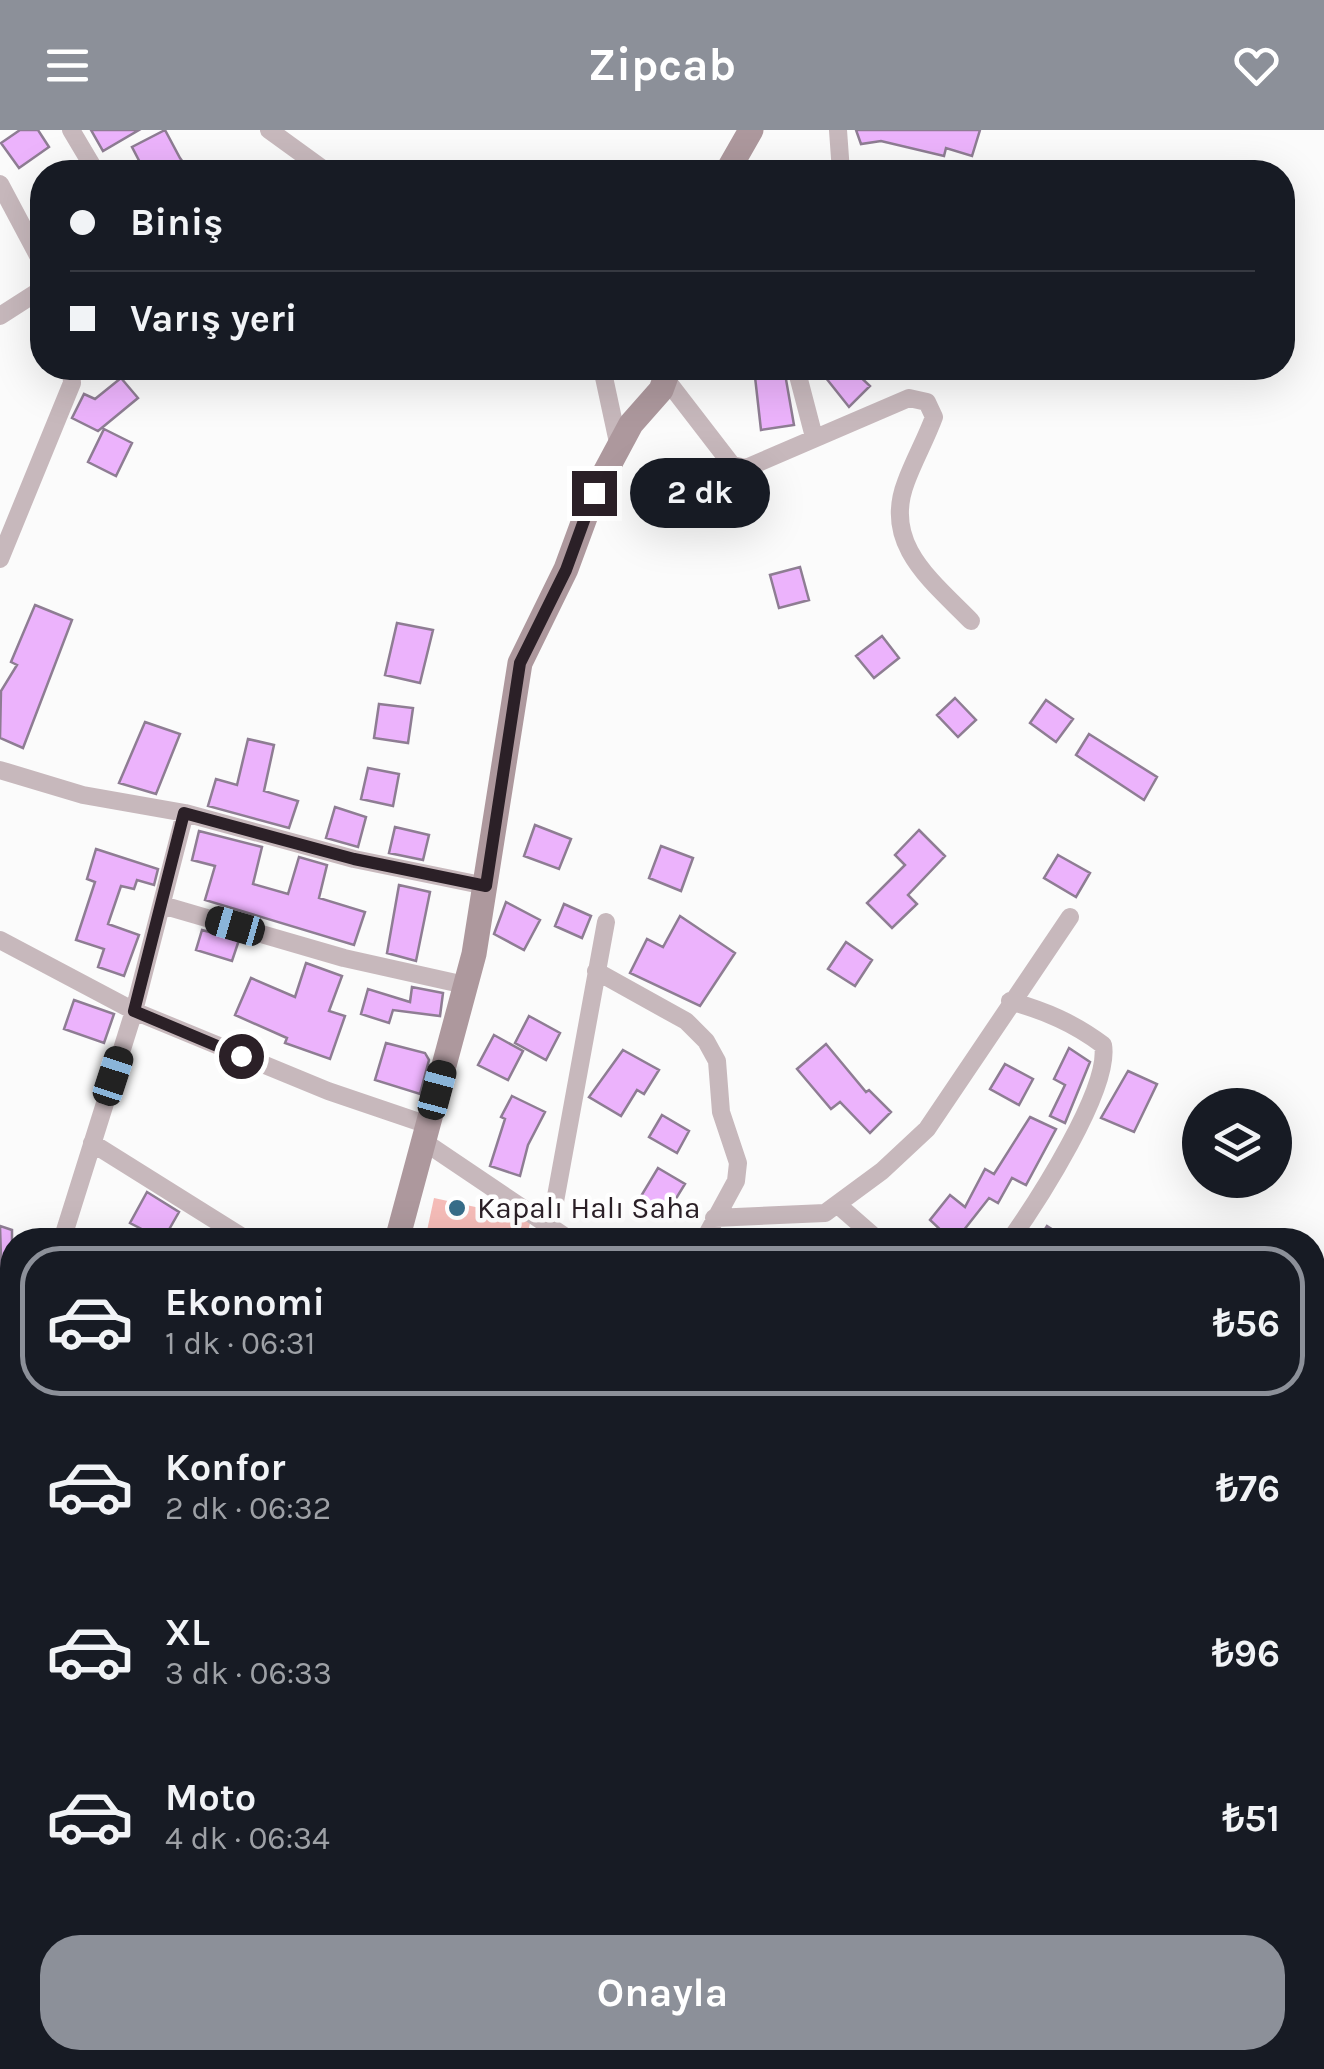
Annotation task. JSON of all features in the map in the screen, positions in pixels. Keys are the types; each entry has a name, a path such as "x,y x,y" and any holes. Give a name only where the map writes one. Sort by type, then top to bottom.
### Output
{"street":[{"path":"72,130 89,160"},
{"path":"270,130 311,160"},
{"path":"734,160 751,130"},
{"path":"838,130 840,160"},
{"path":"0,184 30,240"},
{"path":"0,316 30,297"},
{"path":"0,559 72,380"},
{"path":"606,380 625,436"},
{"path":"399,1228 465,985 486,886 520,663 625,436 664,380"},
{"path":"666,380 732,466 746,468 908,398 927,402 934,416 904,487 898,520 908,556 972,621"},
{"path":"799,380 814,437"},
{"path":"0,770 83,795 184,813 354,859 486,886"},
{"path":"66,1228 134,1011 184,813"},
{"path":"162,905 344,958 465,985"},
{"path":"714,1218 792,1218 826,1213 838,1206 927,1129 1070,917"},
{"path":"550,1228 606,922"},
{"path":"0,940 134,1011 426,1133 544,1228"},
{"path":"596,970 686,1021 706,1041 717,1061 721,1112 738,1163 736,1182 709,1228"},
{"path":"1010,1001 1049,1012 1084,1030 1102,1045 1106,1060 1084,1111 1017,1228"},
{"path":"92,1143 228,1228"},
{"path":"838,1206 864,1228"}],"shaded area":[{"name":"Kapalı Halı Saha","path":"434,1198 531,1219 529,1228 428,1228"}],"building":[{"path":"20,130 38,130 49,147 19,168 1,143"},
{"path":"91,130 139,130 103,151"},
{"path":"165,130 181,160 139,160 132,147"},
{"path":"856,130 980,130 972,156 946,148 944,156 881,141 861,144"},
{"path":"119,380 138,398 98,431 72,418 84,394 95,399"},
{"path":"755,380 786,380 794,425 761,430"},
{"path":"828,380 864,380 870,386 849,407"},
{"path":"104,429 132,443 116,476 88,462"},
{"path":"800,567 809,600 779,608 770,575"},
{"path":"35,605 72,620 23,748 0,738 1,691 17,665 11,662"},
{"path":"397,623 433,630 420,683 385,675"},
{"path":"882,636 899,658 874,678 856,656"},
{"path":"955,698 976,720 958,737 937,715"},
{"path":"1046,700 1073,719 1056,742 1030,723"},
{"path":"379,704 413,708 408,743 374,738"},
{"path":"145,722 180,734 156,794 119,783"},
{"path":"1089,734 1157,777 1144,800 1076,755"},
{"path":"248,739 274,745 264,791 298,801 289,828 208,806 216,779 237,785"},
{"path":"368,768 399,774 393,806 361,799"},
{"path":"335,807 366,817 358,847 326,838"},
{"path":"535,825 571,839 559,869 524,856"},
{"path":"395,827 429,835 423,860 389,853"},
{"path":"919,830 945,856 908,895 917,904 892,928 867,903 905,865 895,855"},
{"path":"199,831 262,847 253,884 288,894 299,857 327,865 319,898 365,912 354,945 205,900 215,866 192,860"},
{"path":"661,846 693,858 681,891 649,878"},
{"path":"96,849 158,869 154,885 137,880 134,889 121,886 108,924 139,935 124,976 98,967 104,949 76,940 95,882 87,879"},
{"path":"1058,855 1090,873 1076,897 1044,878"},
{"path":"399,885 430,892 416,961 387,953"},
{"path":"506,902 540,920 524,950 494,934"},
{"path":"564,904 591,916 582,938 555,926"},
{"path":"680,916 735,953 700,1006 630,973 647,939 663,947"},
{"path":"202,930 239,940 232,961 196,950"},
{"path":"846,942 872,960 855,986 828,969"},
{"path":"306,963 342,976 329,1011 345,1016 330,1059 285,1043 287,1038 235,1015 251,978 295,997"},
{"path":"412,987 443,993 440,1016 393,1010 389,1023 361,1014 368,989 410,1002"},
{"path":"74,1000 114,1014 104,1043 64,1029"},
{"path":"529,1016 560,1033 546,1060 515,1043"},
{"path":"494,1035 523,1051 508,1080 478,1065"},
{"path":"386,1043 425,1053 429,1060 420,1094 375,1080"},
{"path":"826,1044 866,1092 869,1090 891,1112 870,1133 840,1102 831,1109 797,1069"},
{"path":"1069,1048 1090,1062 1065,1123 1050,1116 1065,1085 1054,1079"},
{"path":"623,1050 659,1070 644,1094 637,1090 621,1116 589,1097"},
{"path":"1005,1064 1033,1079 1019,1105 990,1089"},
{"path":"1128,1071 1157,1084 1134,1132 1101,1118"},
{"path":"512,1096 545,1112 528,1145 520,1176 490,1166 505,1119 501,1117"},
{"path":"662,1115 689,1131 677,1153 649,1137"},
{"path":"1030,1117 1056,1129 1026,1185 1012,1178 998,1203 989,1198 965,1228 938,1228 930,1220 950,1195 965,1207 985,1169 994,1174"},
{"path":"658,1168 685,1184 664,1218 638,1201"},
{"path":"147,1192 179,1212 170,1228 140,1228 130,1223"}],"place":[{"name":"Kapalı Halı Saha","path":"457,1208"}],"route":[{"path":"241,1056 134,1011 184,813 354,859 486,886 520,663 566,570 594,493"}]}
